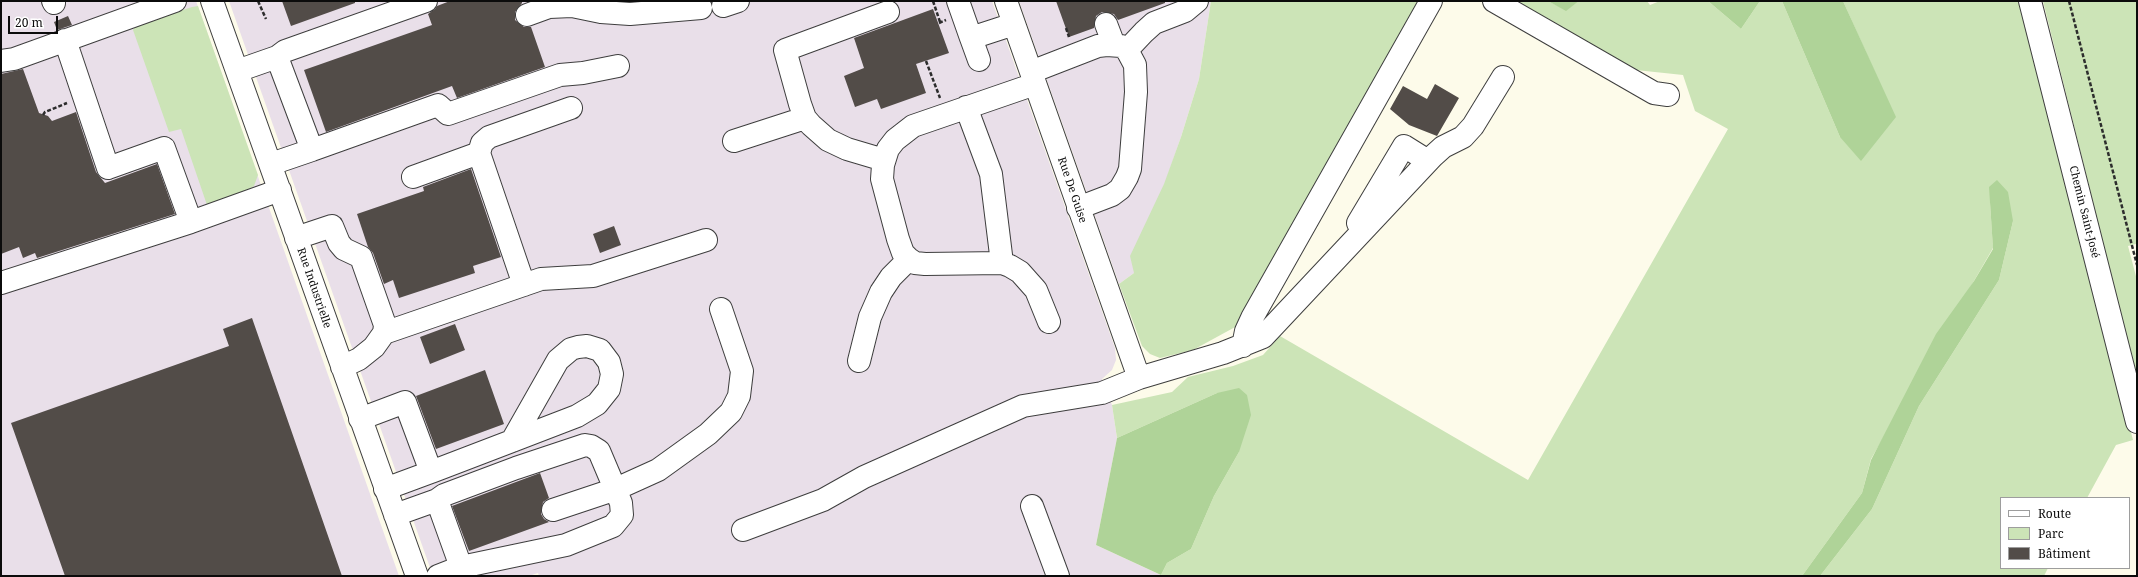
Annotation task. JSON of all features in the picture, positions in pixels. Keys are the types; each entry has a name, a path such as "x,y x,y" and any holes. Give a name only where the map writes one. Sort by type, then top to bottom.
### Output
{"street":[{"path":"1,61 14,59 65,40 148,6 175,1"},
{"name":"Rue Industrielle","path":"212,1 416,576"},
{"path":"237,71 278,56 285,51 426,1"},
{"path":"958,1 979,60"},
{"name":"Rue De Guise","path":"1006,1 1139,378"},
{"path":"1121,48 1140,22 1154,23 1190,8 1197,1"},
{"path":"1243,346 1246,331 1252,318 1431,1"},
{"path":"1494,1 1654,93 1668,95"},
{"name":"Chemin Saint-José","path":"2030,1 2137,422"},
{"path":"527,15 548,4 572,6 602,12 630,14 701,8"},
{"path":"884,160 847,149 828,140 805,118 785,50 888,12"},
{"path":"972,38 1014,24"},
{"path":"1078,208 1112,195 1123,185 1130,169 1136,72 1132,57 1121,48 1106,24"},
{"path":"65,40 108,168 164,148 190,222"},
{"path":"1049,322 1036,290 1029,281 1020,272 1002,263 938,265 915,263 909,259 903,253 898,239 882,179 884,160 888,149 904,132 913,126 966,107 1033,78 1098,46 1121,48"},
{"path":"278,56 312,150"},
{"path":"271,164 438,105 448,114 560,75 584,73 618,66"},
{"path":"743,530 823,500 864,477 1011,410 1023,406 1102,393 1139,378 1256,341 1269,332 1428,161 1443,148 1463,137 1473,126 1503,77"},
{"path":"966,107 991,174 1002,263"},
{"path":"524,284 479,153 482,143 489,137 571,108"},
{"path":"734,141 805,118"},
{"path":"1338,258 1404,146 1428,161"},
{"path":"413,177 479,153"},
{"path":"1,283 190,222 280,190"},
{"path":"296,238 332,226 339,243 344,249 361,257 385,325 384,333 374,347 365,356 342,367"},
{"path":"384,333 524,284 560,277 593,276 706,240"},
{"path":"859,360 870,317 881,292 891,277 909,259"},
{"path":"553,510 616,489 658,470 708,434 724,420 737,404 742,385 742,371 721,309"},
{"path":"386,489 431,472 512,441 577,416 597,404 609,389 612,381 611,368 605,356 595,347 587,346 572,349 564,354 552,368 512,441"},
{"path":"360,419 405,402 413,409 431,472"},
{"path":"395,515 437,500 444,495 516,468 585,445 591,446 599,451 623,508 622,515 613,526 566,545 461,567 438,576"},
{"path":"437,500 461,567"},
{"path":"1032,506 1058,576"}],"path":[{"path":"258,1 266,19"},
{"path":"933,1 940,22 945,21"},
{"path":"2069,1 2137,265"},
{"path":"1066,28 1070,42"},
{"path":"926,61 934,83"},
{"path":"43,115 45,112 64,105"}],"shaded area":[{"path":"1,1 196,1 399,576 1,576"},
{"path":"229,1 992,1 1115,348 1116,360 1112,370 1102,379 1112,405 1117,438 1096,545 1163,576 539,576 538,573 529,576 433,576"},
{"path":"1019,1 1211,1 1199,79 1181,137 1134,273 1119,284"}],"green space":[{"path":"1211,1 1418,1 1256,296 1237,326 1193,350 1160,358 1150,354 1142,346 1119,284 1134,273 1130,256 1164,184 1181,137 1199,79"},
{"path":"1515,1 1548,1 1566,10 1579,1 1647,1 1650,5 1660,1 1708,1 1741,29 1760,1 1782,1 1840,137 1895,117 1843,1 2018,1 2133,440 2116,445 2088,497 2000,497 2000,569 2048,569 2044,576 1820,576 1872,509 1919,406 1999,280 2013,221 1990,202 1993,248 1871,459 1862,493 1802,576 1161,575 1167,563 1191,549 1214,496 1239,452 1217,393 1117,438 1112,405 1172,392 1188,377 1233,366 1263,355 1280,336 1528,480 1728,129 1695,111 1683,75 1636,70"},
{"path":"1548,1 1579,1 1566,11"},
{"path":"1708,1 1760,1 1741,29"},
{"path":"1782,1 1843,1 1896,117 1861,161 1840,137"},
{"path":"2043,1 2137,1 2137,248 2136,244 2128,246 2137,280 2137,379"},
{"path":"198,6 258,175 254,186 207,205 181,129 169,132 133,30 136,25"},
{"path":"1997,180 2008,192 2013,221 1999,280 1919,406 1872,509 1820,576 1802,576 1862,493 1871,460 1936,334 1974,281 1993,249 1989,187"},
{"path":"1239,388 1247,395 1251,415 1239,452 1214,496 1191,549 1167,563 1161,575 1096,545 1117,438 1217,393"}],"building":[{"path":"282,1 355,1 355,3 291,26"},
{"path":"450,1 522,1 515,12 515,20 524,27 531,27 545,67 457,98 452,86 326,132 304,70 432,25 428,14 437,6"},
{"path":"1056,1 1165,1 1165,3 1118,20 1114,14 1102,12 1096,16 1094,28 1069,37"},
{"path":"933,9 949,53 916,64 926,93 881,109 877,99 855,107 844,76 864,68 854,38"},
{"path":"68,16 72,25 57,30 54,22"},
{"path":"23,69 39,113 48,116 52,121 76,112 96,172 105,183 157,164 175,214 37,258 35,253 23,258 19,247 1,254 1,74"},
{"path":"1435,84 1459,98 1437,136 1409,125 1390,109 1403,86 1427,99"},
{"path":"471,169 501,257 473,266 475,273 399,298 393,280 384,284 373,253 368,247 357,214 424,191 423,187"},
{"path":"614,226 621,245 600,253 593,234"},
{"path":"252,318 342,576 65,576 11,423 229,346 223,329"},
{"path":"455,324 465,350 430,364 420,337"},
{"path":"485,370 504,424 436,449 416,396"},
{"path":"540,473 549,498 543,502 541,514 544,519 549,522 469,551 452,506"}]}
